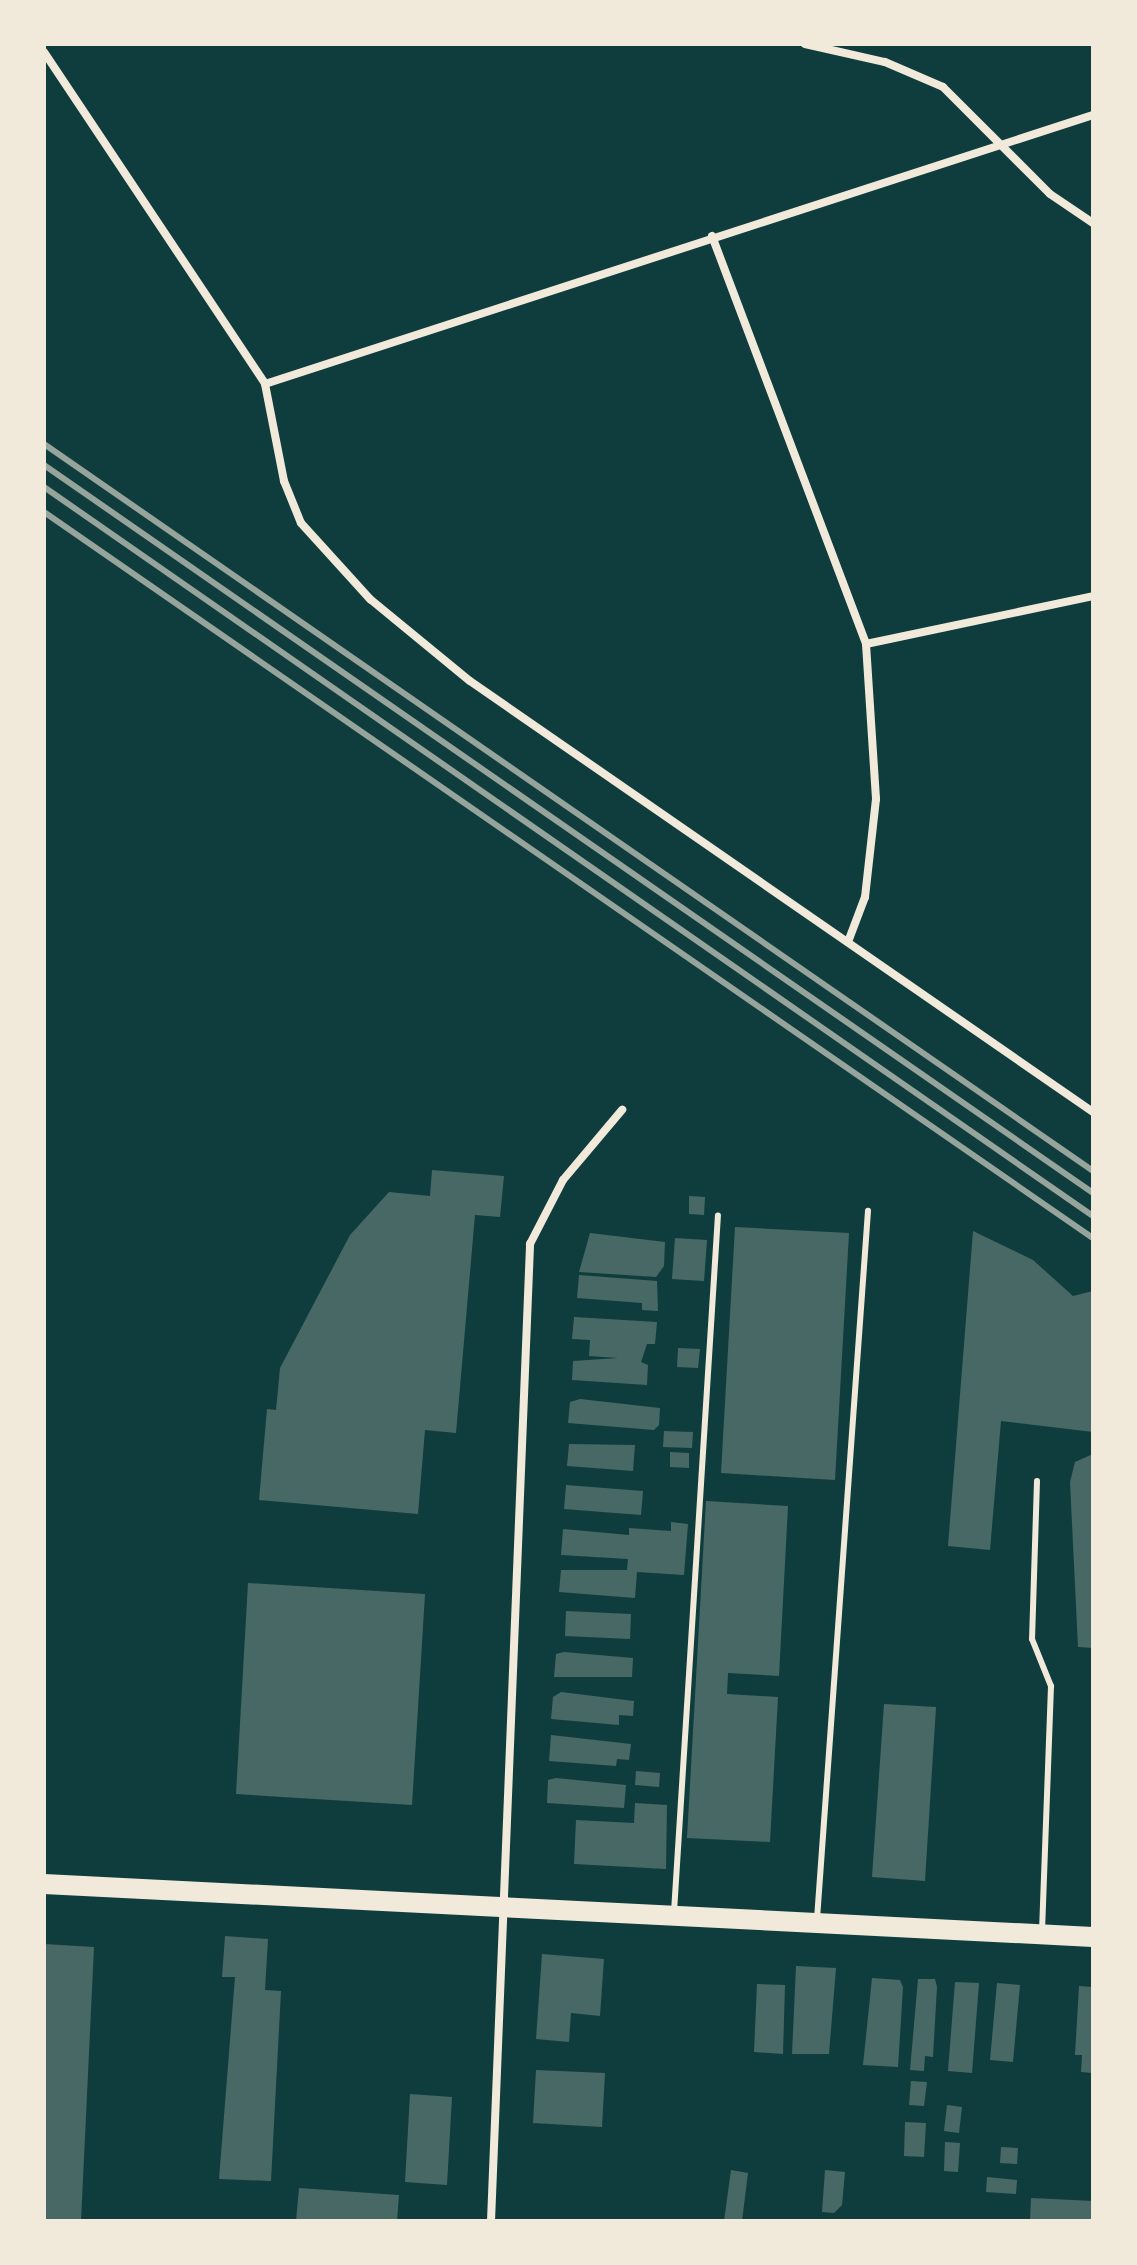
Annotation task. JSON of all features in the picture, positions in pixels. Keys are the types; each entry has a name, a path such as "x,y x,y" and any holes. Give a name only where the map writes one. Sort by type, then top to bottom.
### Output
{"main road":[{"path":"44,1884 1093,1937"}],"street":[{"path":"805,44 885,62 943,87 1003,143 1050,194 1093,223"},
{"path":"44,52 265,384 284,481 301,523 370,599 470,681 1093,1112"},
{"path":"265,384 712,236 1093,115"},
{"path":"712,236 866,644 876,799 865,897 848,942"},
{"path":"866,644 1093,596"},
{"path":"491,2221 506,1969 503,1907 530,1244 549,1200 622,1110"}],"lane":[{"path":"816,1923 868,1211"},
{"path":"674,1915 718,1215"},
{"path":"1037,1481 1032,1639 1051,1686 1042,1935"}],"building":[{"path":"432,1170 504,1176 500,1217 475,1215 456,1433 425,1430 418,1514 259,1500 267,1409 276,1410 280,1368 350,1235 389,1192 430,1196"},
{"path":"689,1196 705,1197 704,1215 689,1214"},
{"path":"735,1227 849,1233 835,1480 721,1473"},
{"path":"973,1231 1033,1260 1073,1296 1093,1291 1093,1432 1001,1421 990,1550 948,1546"},
{"path":"590,1233 665,1242 664,1266 656,1277 579,1272"},
{"path":"675,1238 707,1240 704,1281 672,1279"},
{"path":"579,1275 657,1281 658,1311 642,1310 642,1303 577,1298"},
{"path":"574,1317 657,1322 655,1344 647,1344 641,1362 648,1365 647,1385 572,1380 573,1361 618,1358 589,1356 590,1340 572,1339"},
{"path":"678,1348 700,1349 698,1368 677,1367"},
{"path":"580,1399 660,1408 659,1425 654,1430 568,1423 570,1402"},
{"path":"664,1431 693,1432 692,1448 663,1447"},
{"path":"569,1444 635,1445 633,1471 567,1466"},
{"path":"670,1452 689,1453 689,1468 670,1467"},
{"path":"1093,1454 1093,1648 1078,1647 1070,1482 1075,1462"},
{"path":"566,1485 643,1491 641,1515 564,1509"},
{"path":"706,1501 788,1506 779,1676 728,1673 727,1694 778,1697 770,1842 687,1838"},
{"path":"671,1522 688,1524 684,1575 637,1572 635,1598 559,1592 561,1570 627,1570 628,1559 561,1555 563,1529 629,1535 629,1528 671,1531"},
{"path":"248,1583 425,1594 412,1805 236,1794"},
{"path":"566,1611 631,1614 630,1639 565,1636"},
{"path":"564,1652 633,1658 632,1677 554,1677 556,1654"},
{"path":"561,1692 634,1701 633,1716 619,1715 619,1725 551,1719 553,1697"},
{"path":"884,1704 936,1707 925,1881 872,1877"},
{"path":"551,1735 631,1744 629,1760 617,1759 616,1766 549,1761"},
{"path":"636,1771 660,1773 659,1787 635,1785"},
{"path":"556,1778 626,1785 624,1808 547,1803 548,1780"},
{"path":"635,1803 667,1805 666,1869 574,1864 576,1820 634,1823"},
{"path":"225,1936 268,1939 265,1990 281,1991 271,2181 219,2179 235,1977 222,1977"},
{"path":"44,1944 94,1947 81,2221 44,2221"},
{"path":"542,1954 604,1959 600,2016 571,2013 569,2042 536,2039"},
{"path":"796,1966 836,1968 829,2054 792,2054"},
{"path":"872,1978 900,1980 903,1987 898,2067 863,2065"},
{"path":"918,1979 935,1979 937,1987 933,2057 925,2056 924,2071 910,2070"},
{"path":"955,1982 979,1983 972,2073 948,2071"},
{"path":"997,1983 1020,1985 1013,2062 990,2060"},
{"path":"757,1984 785,1985 783,2054 754,2052"},
{"path":"1079,1986 1093,1987 1093,2073 1081,2072 1082,2055 1075,2055"},
{"path":"536,2070 605,2073 602,2127 533,2123"},
{"path":"911,2081 927,2082 924,2106 909,2105"},
{"path":"410,2094 452,2097 447,2185 405,2182"},
{"path":"947,2105 962,2107 959,2133 944,2131"},
{"path":"905,2122 926,2123 924,2157 904,2156"},
{"path":"945,2142 960,2143 958,2172 944,2171"},
{"path":"1001,2147 1018,2148 1017,2164 1000,2163"},
{"path":"731,2170 748,2173 742,2221 724,2221"},
{"path":"825,2170 845,2172 842,2205 834,2213 822,2212"},
{"path":"987,2177 1017,2180 1016,2194 986,2192"},
{"path":"299,2188 399,2195 397,2221 296,2221"},
{"path":"1031,2198 1093,2201 1093,2221 1030,2221"}],"railway":[{"path":"44,444 1093,1171"},
{"path":"44,465 1093,1193"},
{"path":"44,487 1093,1216"},
{"path":"44,512 1093,1238"}]}
